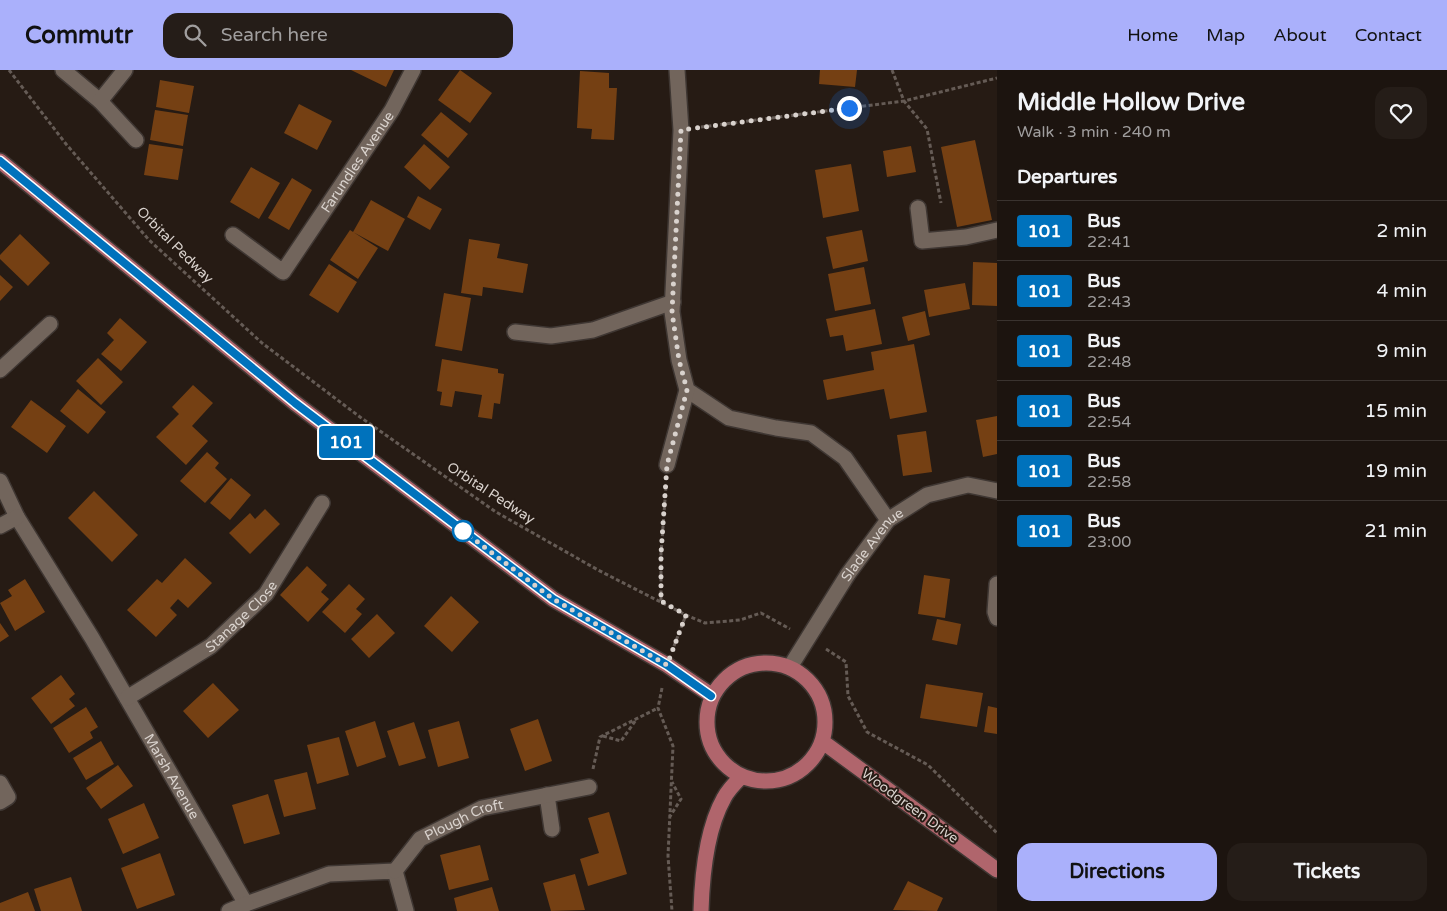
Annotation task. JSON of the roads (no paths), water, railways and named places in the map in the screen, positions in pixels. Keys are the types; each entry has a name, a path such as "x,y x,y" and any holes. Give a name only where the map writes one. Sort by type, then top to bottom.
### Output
{"main road":[{"path":"0,161 295,403 553,599 667,665 711,696"},
{"path":"759,662 790,666 810,680 825,711 823,742 806,767 778,781 741,777 718,759 705,725 711,696 730,674 759,662"},
{"name":"Woodgreen Drive","path":"823,742 997,870"},
{"path":"701,911 702,885 711,834 724,798 741,777"}],"street":[{"path":"63,70 100,101 136,140"},
{"path":"100,101 125,70"},
{"name":"Farundles Avenue","path":"232,235 283,272 392,110 413,70"},
{"path":"667,465 687,390 679,360 673,302 681,130 677,70"},
{"path":"918,208 922,241 966,237 997,230"},
{"path":"515,332 551,336 593,330 673,302"},
{"path":"0,370 50,324"},
{"path":"687,390 729,418 811,433 845,458 888,520"},
{"name":"Marsh Avenue","path":"0,481 17,517 127,698 246,904"},
{"name":"Slade Avenue","path":"790,666 848,574 888,520 927,495 968,485 997,491"},
{"name":"Stanage Close","path":"127,698 211,646 266,594 322,503"},
{"path":"0,526 17,517"},
{"path":"997,584 995,612 997,618"},
{"path":"0,783 8,798 0,802"},
{"name":"Plough Croft","path":"395,871 420,839 482,808 589,787"},
{"path":"547,795 552,829"},
{"path":"229,911 329,874 395,871 406,911"}]}
